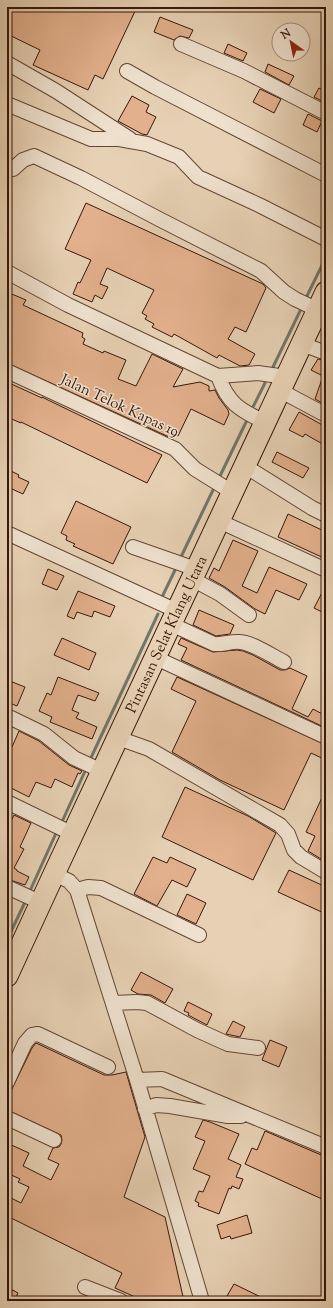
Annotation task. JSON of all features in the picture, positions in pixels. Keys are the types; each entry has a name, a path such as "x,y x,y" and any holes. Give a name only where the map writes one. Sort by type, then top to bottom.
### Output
{"highway":[{"name":"Pintasan Selat Klang Utara","path":"7,976 38,902 54,874 64,830 95,768 118,738 174,618 187,568 219,520 245,466 256,417 283,384 302,344 316,300"}],"street":[{"path":"181,44 244,71 326,113"},
{"path":"7,63 56,91 134,142"},
{"path":"127,71 155,88 326,175"},
{"path":"7,104 91,139 119,139 147,144 179,157 198,177 259,205 326,239"},
{"path":"14,169 23,160 34,156 81,178 261,271 284,292 316,300"},
{"path":"7,272 68,305 218,376 258,373 283,384 326,416"},
{"path":"302,344 326,353"},
{"name":"Jalan Telok Kapas 19","path":"7,371 175,449 195,469 232,492"},
{"path":"218,376 224,391 232,403 256,417"},
{"path":"245,466 312,508 326,515"},
{"path":"219,520 326,570"},
{"path":"7,533 174,618 214,644 240,642 284,662"},
{"path":"133,547 187,568 249,615"},
{"path":"156,658 326,737"},
{"path":"7,716 44,734 62,750 74,758 95,768"},
{"path":"118,738 149,749 280,825 288,834 294,850 301,857 326,872"},
{"path":"7,802 64,830"},
{"path":"54,874 69,881 77,890 136,1080 147,1108 202,1301"},
{"path":"7,887 38,902"},
{"path":"77,890 88,887 101,888 199,935"},
{"path":"113,1003 147,1003 197,1030 228,1044 258,1048"},
{"path":"7,1082 25,1043 32,1035 38,1034 108,1067"},
{"path":"136,1080 162,1079 326,1147"},
{"path":"147,1108 156,1105 170,1106 228,1116 240,1116 267,1129"},
{"path":"7,1118 54,1140"},
{"path":"86,1287 121,1301"}],"building":[{"path":"7,7 137,7 103,79 95,75 88,90 33,65 40,50 7,34"},
{"path":"160,17 193,30 189,38 180,36 174,40 154,32"},
{"path":"228,44 247,53 243,61 224,53"},
{"path":"268,64 294,76 289,85 265,72"},
{"path":"319,88 326,92 326,103 314,97"},
{"path":"260,89 281,99 274,113 253,102"},
{"path":"132,96 149,105 146,112 156,117 147,135 142,134 118,121"},
{"path":"308,114 322,121 317,132 303,125"},
{"path":"86,203 263,284 266,288 246,332 235,327 228,339 255,354 249,365 240,366 219,355 217,358 174,334 172,337 152,327 154,324 145,319 147,316 142,313 154,290 107,268 100,284 108,287 102,299 95,295 92,302 73,294 91,260 65,249"},
{"path":"7,292 26,300 23,305 83,333 82,337 85,339 83,344 103,353 104,351 126,360 118,379 136,386 152,354 183,369 173,387 200,382 209,386 209,391 215,390 228,410 229,414 224,425 191,409 178,436 171,432 169,437 7,363"},
{"path":"318,359 326,361 326,405 315,399 323,376 311,370"},
{"path":"7,382 42,397 162,455 147,483 21,422 7,417"},
{"path":"299,412 326,427 326,446 305,434 303,437 289,430"},
{"path":"277,452 309,468 303,478 272,462"},
{"path":"7,469 19,475 18,477 29,482 23,494 12,489 7,500"},
{"path":"76,501 131,527 113,564 73,546 75,544 66,540 67,536 61,533"},
{"path":"288,514 326,532 326,559 278,537"},
{"path":"233,540 258,551 242,586 257,593 269,567 307,584 299,600 276,590 265,614 255,609 225,587 209,578 214,568 219,571"},
{"path":"48,569 64,576 57,590 42,584"},
{"path":"326,585 326,614 314,608"},
{"path":"78,591 115,606 110,617 94,611 92,617 77,612 74,619 67,616"},
{"path":"199,610 234,625 230,634 216,636 193,625"},
{"path":"62,638 96,653 89,670 54,655"},
{"path":"181,638 213,652 243,651 280,670 290,668 307,676 292,709 308,717 313,709 326,716 326,728 181,660 187,648 178,644"},
{"path":"58,677 99,693 95,701 78,695 72,710 79,713 76,718 97,727 92,739 50,722 52,717 39,711 47,693 51,695"},
{"path":"177,677 326,745 326,760 311,753 284,810 220,780 172,752 196,701 171,689"},
{"path":"7,680 25,687 17,706 7,702"},
{"path":"19,731 39,741 69,765 82,771 80,774 78,773 72,787 55,779 51,788 36,782 29,797 7,786 7,744 12,747"},
{"path":"185,787 248,816 276,833 253,880 162,837"},
{"path":"326,789 326,862 308,851 315,836 306,832"},
{"path":"14,815 31,823 20,847 24,849 14,868 29,877 25,885 7,879 7,829"},
{"path":"153,857 167,863 170,857 196,869 187,887 172,880 157,906 134,894"},
{"path":"289,870 326,887 326,914 278,892"},
{"path":"187,894 206,903 196,924 177,915"},
{"path":"141,972 173,989 165,1003 151,995 138,994 131,990"},
{"path":"188,1002 212,1014 207,1025 188,1015 189,1013 184,1011"},
{"path":"233,1021 245,1027 240,1037 226,1034"},
{"path":"270,1040 287,1047 279,1067 262,1060"},
{"path":"36,1043 104,1075 126,1072 145,1137 124,1197 165,1217 184,1301 144,1301 115,1288 122,1273 7,1216 7,1196 21,1203 29,1187 18,1182 20,1179 7,1173 7,1143 29,1153 23,1166 51,1180 59,1164 48,1159 53,1148 59,1147 61,1144 61,1135 7,1110 7,1099 32,1048"},
{"path":"203,1120 239,1134 228,1159 241,1165 236,1177 243,1179 239,1189 232,1186 231,1189 229,1188 219,1214 198,1206 199,1203 195,1201 199,1191 203,1192 210,1176 193,1169 205,1141 195,1137"},
{"path":"265,1131 326,1157 326,1191 322,1199 245,1164 252,1148 257,1150"},
{"path":"247,1215 252,1233 231,1239 230,1236 221,1239 217,1225"},
{"path":"234,1284 269,1301 231,1301 232,1299 227,1296"},
{"path":"7,1287 18,1293 14,1301 7,1301"}],"waterway":[{"path":"305,300 326,257"},
{"path":"273,367 302,307"},
{"path":"251,411 265,383"},
{"path":"219,478 248,418"},
{"path":"180,559 213,490"},
{"path":"163,595 177,566"},
{"path":"89,762 158,614"},
{"path":"61,824 86,769"},
{"path":"29,893 57,831"},
{"path":"7,940 26,900"}]}
